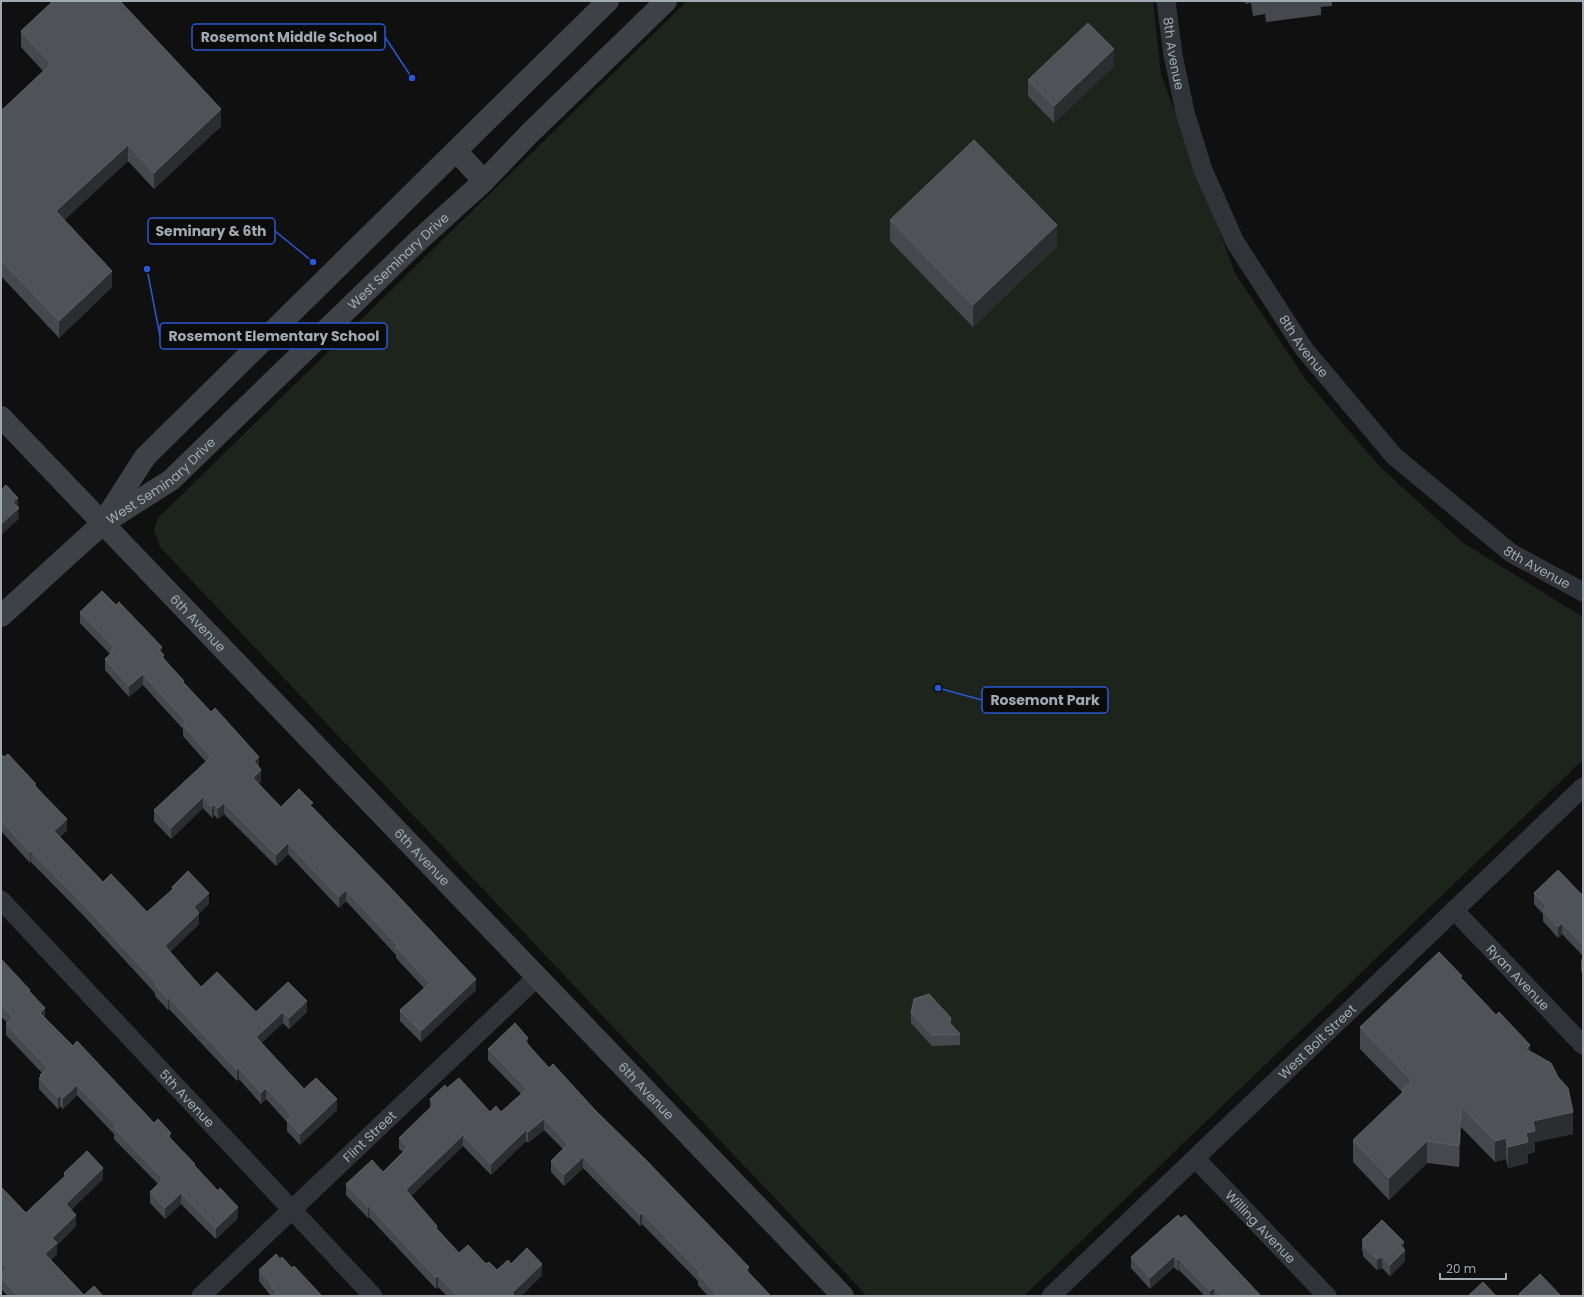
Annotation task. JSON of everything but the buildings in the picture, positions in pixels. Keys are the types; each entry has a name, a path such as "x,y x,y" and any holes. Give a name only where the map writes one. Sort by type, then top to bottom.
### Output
{"main road":[{"name":"West Seminary Drive","path":"102,524 145,457 608,1"},
{"name":"West Seminary Drive","path":"1,616 102,524 171,480 414,245 484,181 666,1"},
{"path":"456,151 484,181"},
{"name":"6th Avenue","path":"1,418 843,1296"}],"street":[{"name":"8th Avenue","path":"1166,1 1173,55 1185,112 1203,170 1235,242 1304,349 1394,456 1511,553 1583,592"},
{"name":"West Bolt Street","path":"1051,1296 1583,787"},
{"name":"5th Avenue","path":"1,900 373,1296"},
{"name":"Ryan Avenue","path":"1454,910 1583,1045"},
{"name":"Flint Street","path":"201,1296 537,977"},
{"name":"Willing Avenue","path":"1195,1158 1327,1296"}],"shaded area":[{"path":"687,1 1153,1 1161,74 1235,273 1306,380 1378,465 1462,542 1583,617 1583,760 1024,1296 867,1296 160,547 154,530 158,518"}],"place":[{"name":"Rosemont Middle School","path":"412,78"},
{"name":"Seminary & 6th","path":"313,262"},
{"name":"Rosemont Elementary School","path":"147,269"},
{"name":"Rosemont Park","path":"938,688"}]}
